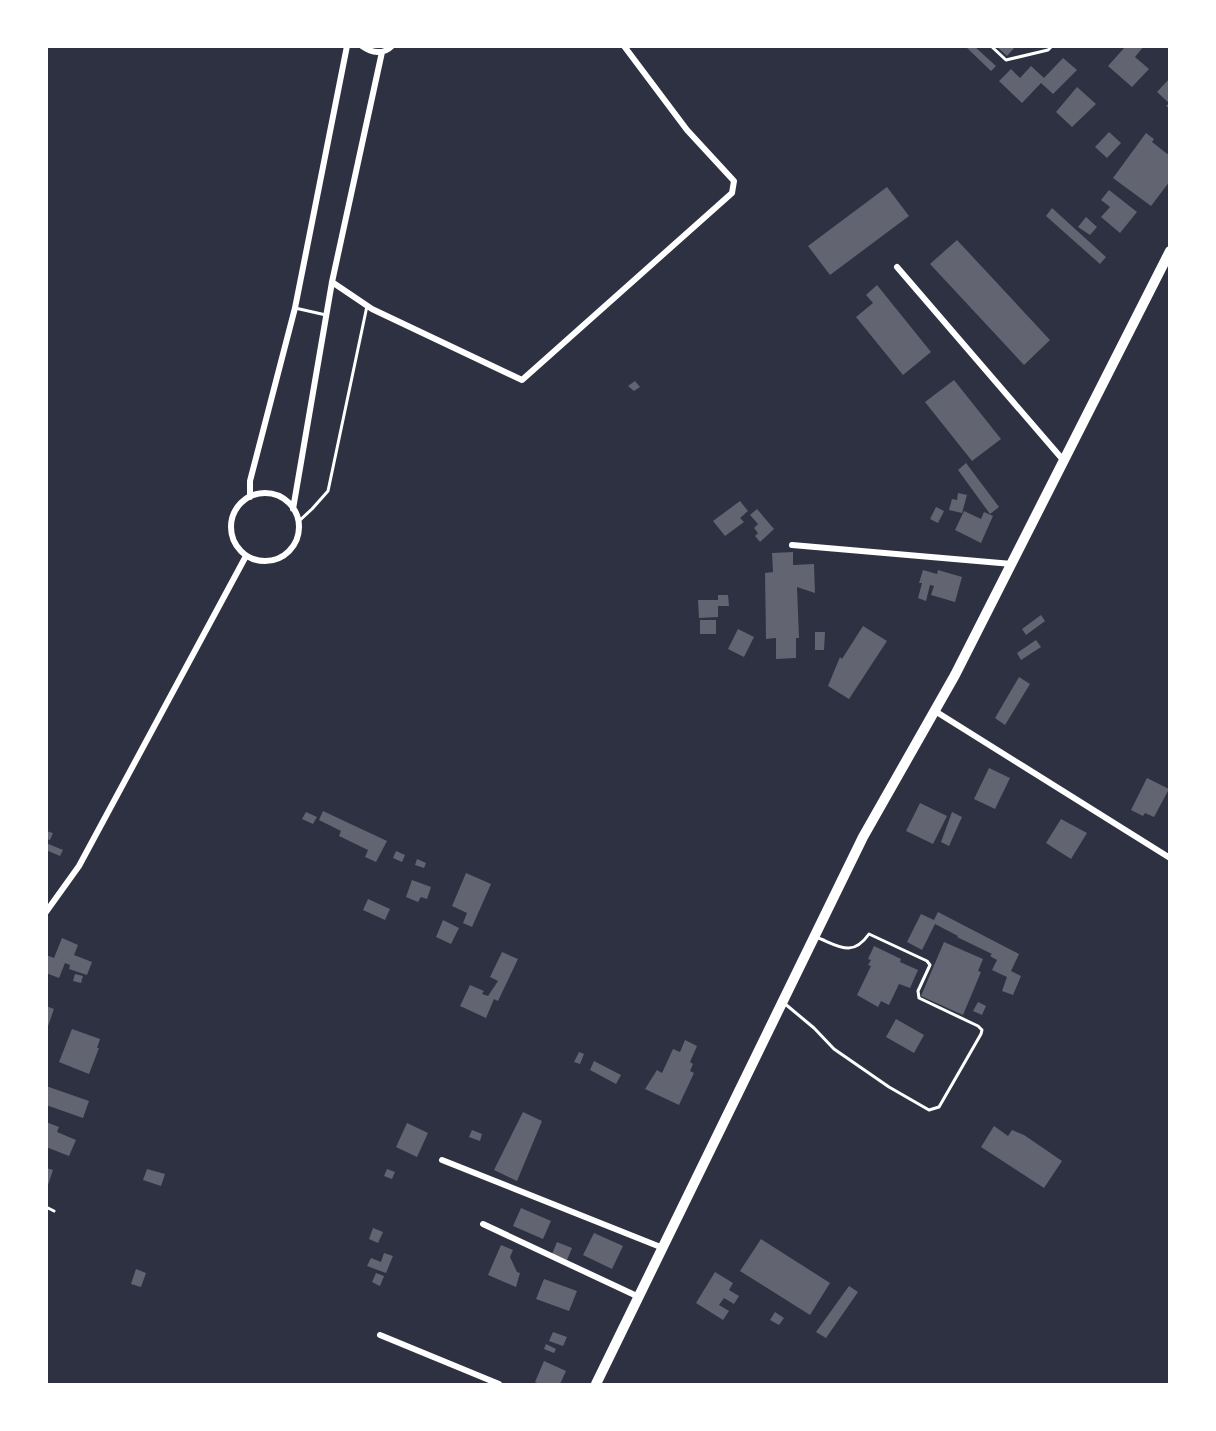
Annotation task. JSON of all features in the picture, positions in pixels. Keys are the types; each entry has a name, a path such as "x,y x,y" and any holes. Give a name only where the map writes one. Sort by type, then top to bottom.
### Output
{"main road":[{"path":"596,1384 863,837 935,711 1170,251"}],"street":[{"path":"250,497 250,482 294,308 346,46"},
{"path":"363,46 369,51 382,52 392,46"},
{"path":"332,282 367,306 522,380 732,193 734,181 687,130 624,46"},
{"path":"293,509 332,282 382,52"},
{"path":"897,267 1064,461"},
{"path":"269,494 287,502 293,509 298,522 298,533 294,544 278,558 267,561 246,556 233,540 231,531 235,511 241,503 250,497 269,494"},
{"path":"792,545 1012,564"},
{"path":"46,912 79,866 246,556"},
{"path":"935,711 1170,858"},
{"path":"442,1160 663,1248"},
{"path":"483,1224 639,1297"},
{"path":"380,1335 500,1384"}],"lane":[{"path":"991,46 1006,60 1048,50 1052,46"},
{"path":"298,522 328,491 367,306"},
{"path":"294,308 326,315"},
{"path":"782,1002 814,1028 834,1049 889,1087 929,1110 939,1107 981,1034 982,1030 978,1026 919,998 918,991 930,965 923,959 869,934 859,945 850,949 815,936"},
{"path":"46,1207 54,1211"}],"building":[{"path":"965,46 974,46 996,66 991,71"},
{"path":"996,46 1016,46 1007,56"},
{"path":"1144,46 1135,57 1149,69 1132,87 1108,66 1125,47"},
{"path":"1063,58 1077,70 1053,94 1041,83 1022,103 999,81 1011,69 1020,78 1031,66 1044,78"},
{"path":"1170,78 1170,109 1166,106 1169,103 1157,92"},
{"path":"1077,87 1096,104 1072,127 1056,112"},
{"path":"1109,132 1121,143 1107,158 1095,147"},
{"path":"1146,133 1154,139 1152,142 1170,156 1170,181 1151,206 1113,178"},
{"path":"887,187 909,216 830,275 808,246"},
{"path":"1109,190 1137,212 1120,233 1101,217 1110,207 1101,200"},
{"path":"1052,208 1106,257 1100,264 1046,216"},
{"path":"1086,217 1097,227 1090,235 1078,227"},
{"path":"957,240 1050,340 1024,365 930,264"},
{"path":"877,285 931,352 903,375 856,317 873,303 866,295"},
{"path":"954,380 1001,439 972,461 925,402"},
{"path":"635,381 640,387 634,391 628,386"},
{"path":"966,463 999,507 990,514 958,470"},
{"path":"958,493 967,495 962,513 949,510 952,499 957,500"},
{"path":"740,501 748,511 740,518 744,522 725,536 713,521"},
{"path":"936,507 944,511 938,523 930,519"},
{"path":"757,509 774,529 760,542 755,536 758,533 754,528 758,524 750,515"},
{"path":"964,511 981,519 984,512 993,516 981,543 955,530"},
{"path":"793,552 793,565 814,564 815,593 797,587 799,638 796,638 796,658 776,659 776,638 766,639 765,573 773,572 772,553"},
{"path":"923,570 937,574 938,570 962,577 955,602 931,595 934,586 930,585 926,601 918,598"},
{"path":"718,595 728,595 729,606 718,606 718,617 699,618 698,600 718,600"},
{"path":"1041,615 1045,621 1026,635 1022,629"},
{"path":"700,620 716,620 716,634 700,634"},
{"path":"863,626 887,641 849,699 828,686 840,657 842,659"},
{"path":"738,629 754,637 744,657 728,649"},
{"path":"815,632 825,632 824,650 815,650"},
{"path":"1036,640 1041,647 1021,660 1017,653"},
{"path":"1019,677 1030,684 1005,725 995,718"},
{"path":"989,768 1010,778 995,809 974,799"},
{"path":"1147,778 1169,789 1154,817 1145,813 1143,816 1131,810"},
{"path":"920,803 947,816 933,844 906,831"},
{"path":"323,811 387,841 376,862 365,857 368,850 339,836 341,831 319,820"},
{"path":"306,812 317,817 313,824 302,819"},
{"path":"952,812 962,817 949,846 941,842"},
{"path":"1061,819 1087,833 1071,859 1046,843"},
{"path":"46,831 53,833 50,840 46,839"},
{"path":"46,843 63,850 60,856 46,850"},
{"path":"396,851 405,855 402,862 393,858"},
{"path":"417,859 426,863 424,868 415,865"},
{"path":"466,873 491,884 472,927 463,923 467,913 452,906"},
{"path":"412,880 431,887 427,899 421,897 418,902 406,897"},
{"path":"368,899 390,909 385,920 363,910"},
{"path":"938,912 1019,954 1011,971 1021,976 1013,995 1002,991 1007,977 992,970 997,960 990,956 992,954 935,924 922,950 907,942 921,914 934,920"},
{"path":"443,920 459,928 451,944 436,937"},
{"path":"62,938 78,945 74,955 92,962 87,975 69,969 70,965 65,963 59,978 46,973 46,955 54,958"},
{"path":"944,942 983,959 978,971 981,972 963,1015 921,996"},
{"path":"874,946 918,970 910,988 899,984 889,1005 881,1001 878,1007 857,995 871,966 868,965 871,960 868,959"},
{"path":"502,952 518,959 498,1001 494,999 486,1018 460,1006 470,985 484,991 482,994 488,996 498,981 490,977"},
{"path":"75,974 83,976 81,983 73,981"},
{"path":"978,1002 986,1006 982,1015 973,1011"},
{"path":"46,1006 54,1009 47,1029 46,1029"},
{"path":"896,1019 924,1035 914,1053 886,1037"},
{"path":"72,1029 100,1039 89,1074 59,1062"},
{"path":"685,1040 697,1046 690,1062 693,1064 690,1071 694,1073 679,1105 645,1089 657,1070 662,1073 673,1049 680,1052"},
{"path":"579,1052 584,1054 580,1064 574,1062"},
{"path":"594,1061 621,1075 616,1084 590,1070"},
{"path":"46,1086 89,1101 83,1118 46,1105"},
{"path":"523,1112 542,1121 517,1181 494,1170"},
{"path":"46,1122 59,1127 57,1132 76,1140 69,1156 46,1147"},
{"path":"407,1123 428,1133 417,1157 396,1147"},
{"path":"994,1126 1008,1136 1012,1130 1024,1135 1062,1161 1044,1188 981,1147"},
{"path":"472,1130 482,1134 480,1141 469,1137"},
{"path":"46,1168 53,1170 47,1188 46,1188"},
{"path":"147,1169 165,1174 161,1186 143,1180"},
{"path":"387,1169 395,1172 392,1179 384,1176"},
{"path":"521,1208 551,1221 543,1239 513,1226"},
{"path":"373,1228 383,1232 378,1243 369,1239"},
{"path":"594,1233 623,1246 612,1269 583,1255"},
{"path":"761,1239 830,1283 810,1315 740,1271"},
{"path":"557,1242 572,1248 567,1260 552,1254"},
{"path":"501,1245 513,1250 510,1257 517,1272 520,1273 516,1287 488,1275"},
{"path":"384,1253 393,1256 386,1273 367,1266 371,1258 381,1262"},
{"path":"136,1269 146,1273 141,1287 131,1284"},
{"path":"715,1272 733,1283 729,1290 739,1296 734,1304 724,1298 719,1305 729,1311 723,1320 696,1303"},
{"path":"376,1273 384,1276 380,1286 372,1282"},
{"path":"544,1279 577,1291 569,1311 536,1299"},
{"path":"849,1286 858,1292 826,1338 816,1332"},
{"path":"775,1312 784,1318 779,1325 770,1320"},
{"path":"553,1332 567,1337 563,1346 549,1341"},
{"path":"546,1344 556,1349 554,1353 544,1349"},
{"path":"544,1361 566,1371 560,1384 535,1382"}]}
